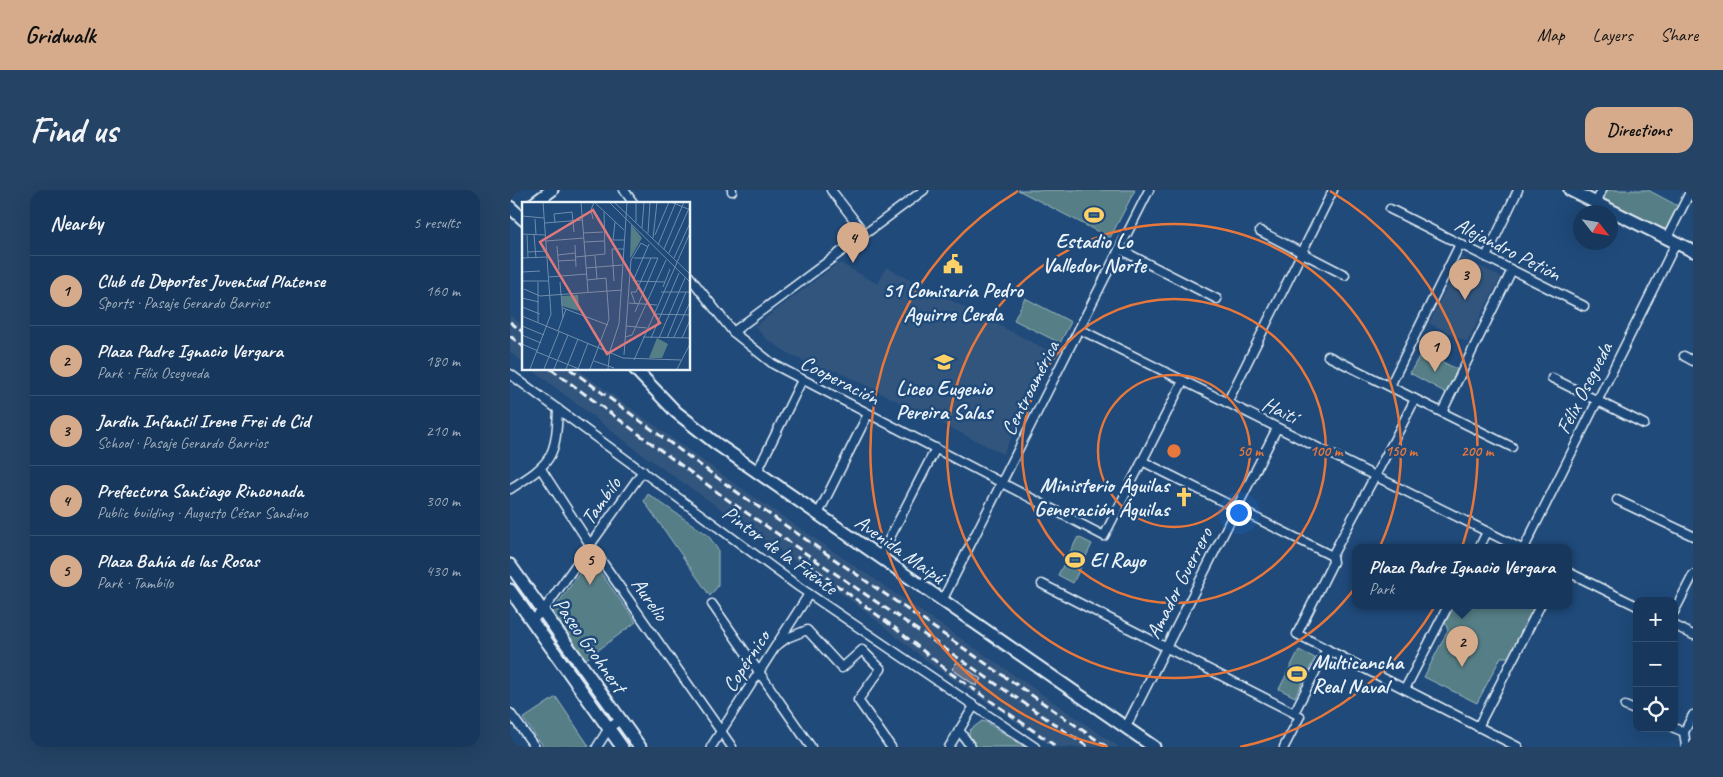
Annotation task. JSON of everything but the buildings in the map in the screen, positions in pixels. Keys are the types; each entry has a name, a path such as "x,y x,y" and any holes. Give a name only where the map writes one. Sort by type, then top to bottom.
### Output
{"main road":[{"path":"536,202 552,190"},
{"path":"1570,190 1693,252"},
{"path":"510,207 519,217"},
{"name":"Avenida Maipú","path":"636,370 676,412 757,472 1154,747"},
{"name":"Paseo Grohnert","path":"510,565 640,747"},
{"name":"Paseo Grohnert","path":"510,590 622,747"}],"street":[{"path":"624,190 633,202"},
{"path":"831,190 865,234"},
{"path":"733,332 924,190"},
{"name":"Centroamérica","path":"942,601 1149,190"},
{"path":"1227,403 1333,190"},
{"path":"1486,257 1518,190"},
{"path":"1596,203 1602,190"},
{"name":"Félix Osegueda","path":"1526,544 1597,400 1671,241 1691,190"},
{"name":"Alejandro Petión","path":"1390,209 1584,306"},
{"path":"1260,231 1346,274"},
{"path":"1390,386 1460,244"},
{"path":"1119,249 1217,299"},
{"path":"1442,412 1512,270"},
{"name":"Cooperación","path":"690,277 733,332 765,360 1104,536 1142,461"},
{"name":"Haití","path":"1079,329 1512,544"},
{"path":"1328,356 1512,447"},
{"path":"1684,356 1693,361"},
{"name":"Pintor de la Fuente","path":"510,374 809,594 1035,747"},
{"path":"1552,378 1644,424"},
{"path":"757,472 802,380"},
{"path":"1183,381 1142,461 1332,556"},
{"path":"1415,399 1332,556 1333,562 1297,634 1518,747"},
{"path":"510,490 541,470 555,446 558,409"},
{"path":"818,514 868,414"},
{"name":"Amador Guerrero","path":"1126,727 1277,428"},
{"path":"880,557 936,448"},
{"name":"Aurelio","path":"541,470 591,546 732,747"},
{"name":"Tambilo","path":"532,620 543,611 643,471"},
{"path":"1617,500 1693,536"},
{"path":"1481,544 1487,532"},
{"path":"1572,574 1633,604"},
{"path":"1678,604 1693,575"},
{"path":"1042,584 1297,714"},
{"name":"Copérnico","path":"711,747 809,594"},
{"path":"712,604 811,747"},
{"path":"1405,689 1446,609"},
{"path":"1478,727 1538,609"},
{"path":"1678,627 1693,634"},
{"path":"776,646 787,638 807,630 842,668 862,650 880,666 881,672 858,700 891,747"},
{"path":"1284,747 1327,649"},
{"path":"949,747 974,706"},
{"path":"1625,706 1633,709"},
{"path":"510,713 534,747"},
{"path":"1686,747 1684,732 1693,715"},
{"path":"597,747 609,728 620,720"},
{"path":"1678,730 1684,732 1693,728"},
{"path":"959,730 971,747"}],"shaded area":[{"path":"1462,257 1501,277 1467,342 1429,323"},
{"name":"Liceo Eugenio Pereira Salas","path":"837,264 842,264 878,284 886,267 1055,354 1003,454 835,370 831,375 791,355 765,338 755,326"},
{"path":"510,315 522,325 522,361 510,352"},
{"path":"532,370 578,370 731,481 1119,747 1053,747 933,666 849,599 642,454"}],"green space":[{"name":"Estadio Lo Valledor Norte","path":"1018,190 1135,190 1110,238"},
{"path":"1607,190 1648,190 1678,206 1665,230 1603,198"},
{"path":"1025,298 1071,322 1060,343 1014,320"},
{"path":"1422,351 1460,371 1448,394 1410,373"},
{"path":"648,494 708,535 718,550 718,586 710,596 644,501"},
{"name":"El Rayo","path":"1078,537 1092,544 1073,583 1058,575"},
{"path":"590,558 636,622 585,660 552,612"},
{"path":"1452,609 1535,609 1509,657 1501,657 1477,703 1424,677 1448,630 1445,623"},
{"name":"Multicancha Real Naval","path":"1299,650 1315,658 1295,697 1279,689"},
{"path":"556,697 588,747 544,747 523,719"},
{"path":"982,721 1025,747 976,747 969,735 970,730"}],"railway":[{"path":"510,322 522,331"},
{"path":"510,336 522,345"},
{"path":"552,370 728,500 1088,747"},
{"path":"571,370 734,490 1107,747"},
{"path":"797,556 895,628 949,672 1057,747"}],"place":[{"name":"Estadio Lo Valledor Norte","path":"1094,215"},
{"name":"Prefectura Santiago Rinconada","path":"853,263"},
{"name":"51 Comisaría Pedro Aguirre Cerda","path":"953,264"},
{"name":"Jardin Infantil Irene Frei de Cid","path":"1465,300"},
{"name":"Liceo Eugenio Pereira Salas","path":"944,362"},
{"name":"Club de Deportes Juventud Platense","path":"1435,372"},
{"name":"Ministerio Águilas Generación Águilas","path":"1184,497"},
{"name":"El Rayo","path":"1075,560"},
{"name":"Plaza Bahía de las Rosas","path":"590,585"},
{"name":"Plaza Padre Ignacio Vergara","path":"1462,667"},
{"name":"Multicancha Real Naval","path":"1297,674"}]}
